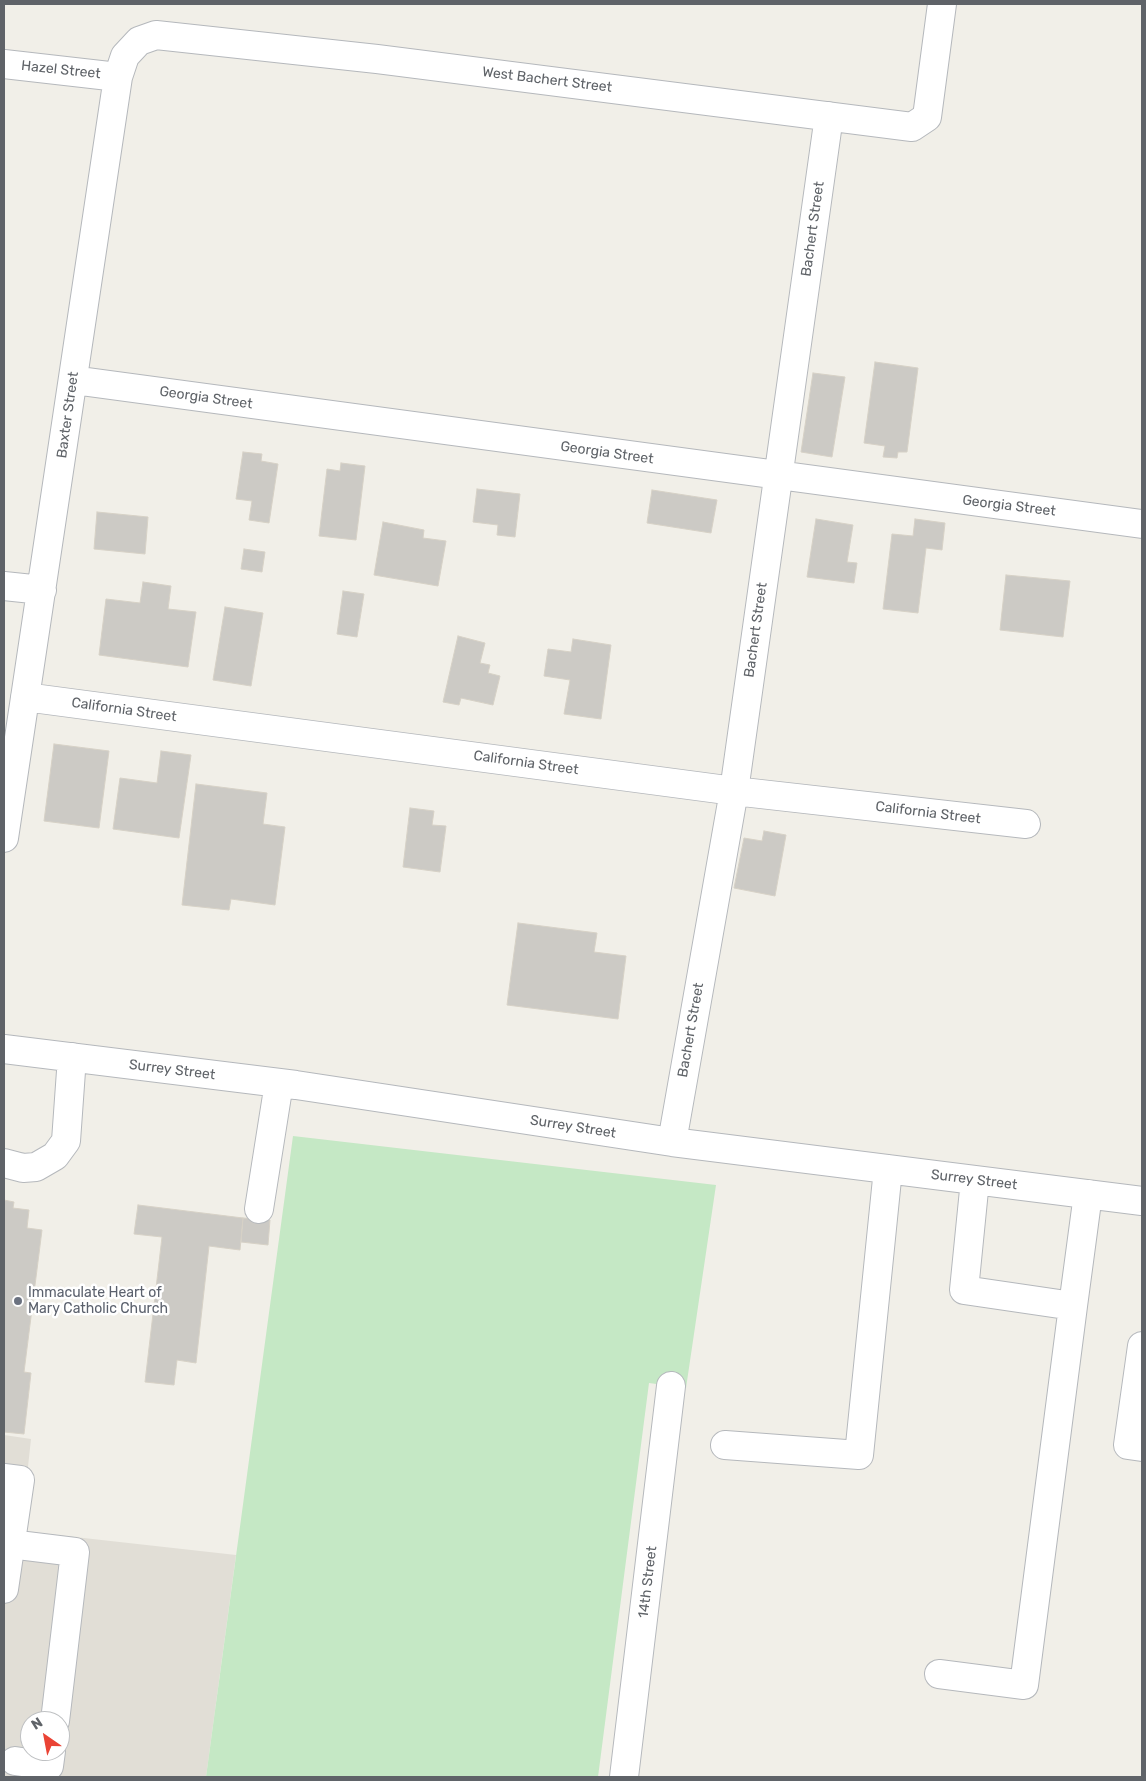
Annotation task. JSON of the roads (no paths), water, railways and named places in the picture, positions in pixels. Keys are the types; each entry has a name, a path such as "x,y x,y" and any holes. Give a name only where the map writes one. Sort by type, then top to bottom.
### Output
{"street":[{"name":"West Bachert Street","path":"182,38 377,59 912,127 927,116 942,4"},
{"name":"Baxter Street","path":"4,838 118,77 125,56 139,41 156,35 182,38"},
{"name":"Hazel Street","path":"4,64 118,77"},
{"name":"Bachert Street","path":"672,1142 734,791 829,116"},
{"name":"Georgia Street","path":"73,380 1142,524"},
{"path":"4,586 42,590"},
{"name":"California Street","path":"25,697 734,791 1026,824"},
{"name":"Surrey Street","path":"4,1049 279,1083 672,1142 1142,1201"},
{"path":"4,1163 23,1168 36,1167 55,1156 66,1141 72,1057"},
{"path":"259,1208 279,1083"},
{"path":"725,1445 859,1456 888,1169"},
{"path":"975,1180 964,1290 1074,1306"},
{"path":"939,1674 1024,1685 1088,1194"},
{"path":"1142,1346 1128,1446 1142,1447"},
{"name":"14th Street","path":"624,1777 671,1386"},
{"path":"4,1478 20,1480 4,1589"},
{"path":"10,1544 75,1552 56,1711"},
{"path":"11,1766 49,1766 50,1761"}],"place":[{"name":"Immaculate Heart of Mary Catholic Church","path":"18,1301"}]}
